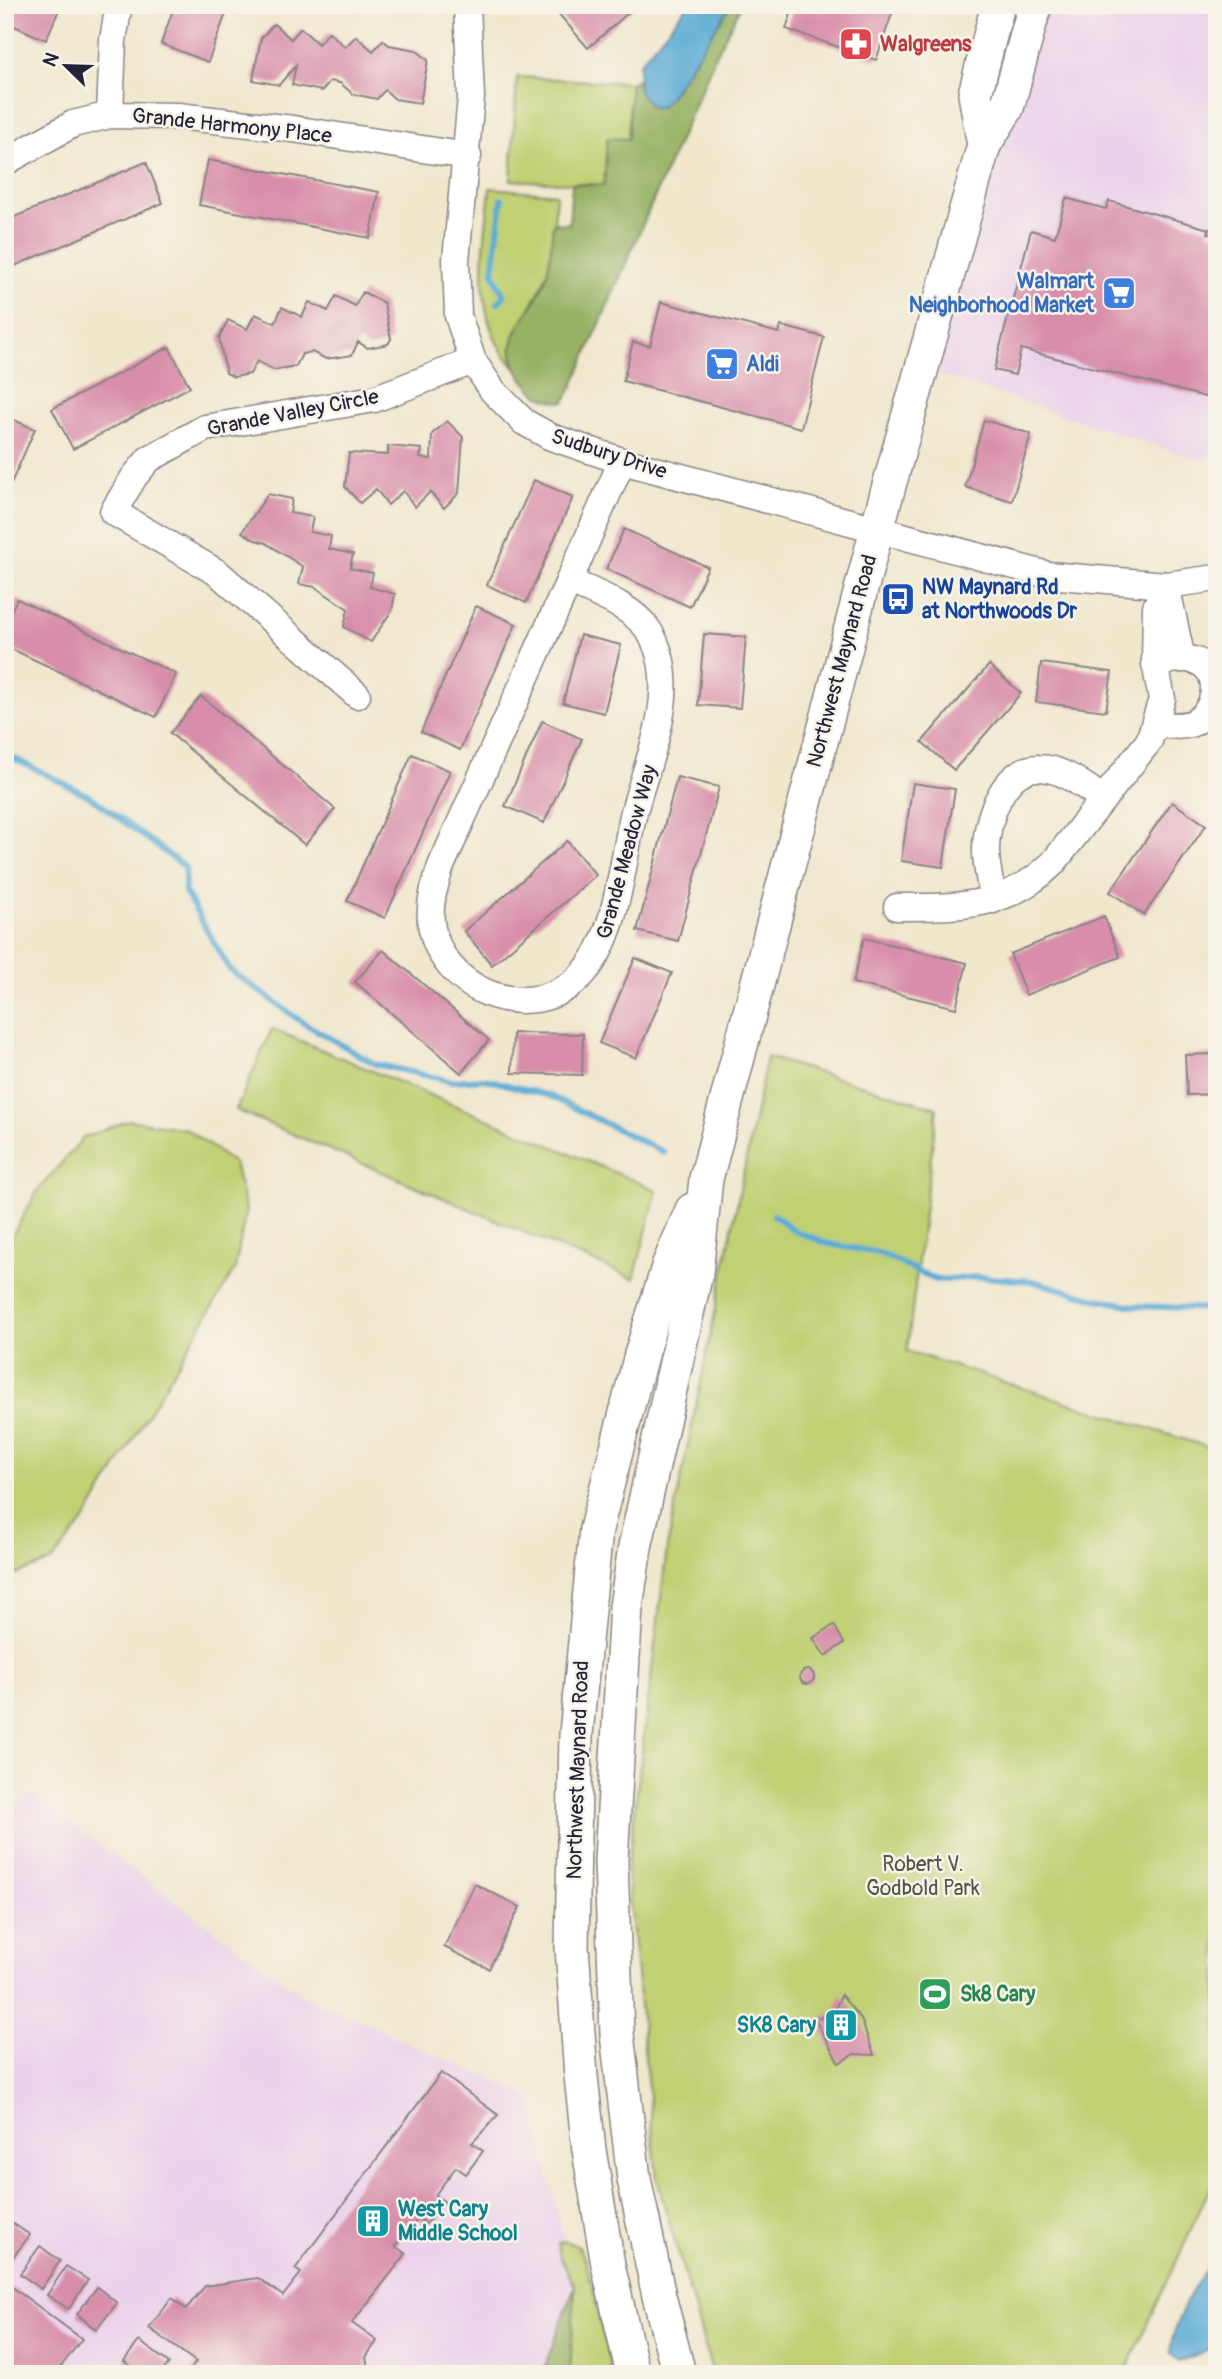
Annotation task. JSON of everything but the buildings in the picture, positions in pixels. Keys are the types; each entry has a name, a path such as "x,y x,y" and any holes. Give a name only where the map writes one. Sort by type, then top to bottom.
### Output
{"main road":[{"name":"Northwest Maynard Road","path":"984,145 975,94 998,5"},
{"name":"Northwest Maynard Road","path":"679,2374 639,2204 617,2034 611,1924 612,1801 620,1669 635,1547 696,1273 706,1179 877,529 984,145 1007,108 1035,5"},
{"name":"Northwest Maynard Road","path":"633,2374 599,2213 581,2076 572,1947 573,1800 583,1650 596,1529 622,1421 669,1264 706,1179"},
{"path":"599,2213 639,2204"}],"street":[{"path":"110,115 113,40 119,5"},
{"name":"Sudbury Drive","path":"467,5 471,97 468,156 456,260 458,316 473,361 493,391 524,422 551,437 622,461 1048,575 1166,585 1217,578"},
{"name":"Grande Harmony Place","path":"5,162 30,145 74,124 110,115 178,116 274,127 468,156"},
{"name":"Grande Valley Circle","path":"357,695 218,573 113,512 134,477 149,460 205,428 374,399 473,361"},
{"name":"Grande Meadow Way","path":"569,581 627,611 649,632 662,681 658,734 634,812 607,933 595,960 561,991 530,1001 514,1001 471,985 456,973 436,942 431,906 441,866 622,461"},
{"path":"1166,585 1182,659"},
{"path":"897,907 966,907 993,900 1038,878 1149,741 1162,699 1154,663 1156,607 1166,585"},
{"path":"1154,663 1189,659 1204,666 1213,676 1215,686 1212,699 1198,720 1183,726 1155,724"},
{"path":"993,900 986,850 1000,797 1009,783 1024,770 1040,768 1058,772 1102,798"}],"shaded area":[{"path":"1015,5 1217,5 1217,453 1202,461 922,369 984,145"},
{"path":"31,1794 302,1995 530,2097 575,2286 542,2374 5,2374 5,1815"}],"green space":[{"path":"731,5 741,5 716,55 572,388 564,402 544,398 527,384 516,368 512,354 517,329 546,277 553,223 569,224 572,184 604,185 607,138 628,139 631,83 637,79 639,91 660,107"},
{"path":"517,77 631,83 628,140 607,139 605,185 511,180"},
{"path":"490,188 556,194 550,262 539,293 518,331 513,366 499,346 490,326 485,304 483,258"},
{"path":"272,1029 657,1190 634,1279 236,1110"},
{"name":"Robert V. Godbold Park","path":"767,1057 937,1108 907,1351 1217,1450 1217,2172 1125,2374 713,2374 657,2179 627,1872 667,1548"},
{"path":"129,1120 186,1129 234,1163 246,1210 235,1269 83,1523 52,1561 5,1579 5,1248 38,1190 83,1138"},
{"path":"565,2241 577,2246 586,2261 612,2374 570,2374 575,2286 560,2257 558,2243"},
{"path":"575,2286 570,2374 542,2374"}],"water":[{"path":"688,5 731,5 669,98 660,107 651,107 639,91 639,64"},
{"path":"1217,2257 1217,2346 1179,2362 1170,2353 1180,2314 1193,2289"}],"waterway":[{"path":"498,303 504,296 493,272 502,199"},
{"path":"5,754 91,797 185,867 185,892 230,970 302,1022 375,1064 451,1081 485,1079 550,1096 663,1152"},
{"path":"774,1215 795,1231 829,1244 879,1253 936,1280 979,1277 1032,1281 1096,1299 1134,1306 1217,1309"}],"place":[{"name":"Walgreens","path":"856,44"},
{"name":"Walmart Neighborhood Market","path":"1119,293"},
{"name":"Aldi","path":"722,364"},
{"name":"NW Maynard Rd at Northwoods Dr","path":"898,599"},
{"name":"Sk8 Cary","path":"935,1994"},
{"name":"SK8 Cary","path":"841,2025"},
{"name":"West Cary Middle School","path":"373,2221"}]}
